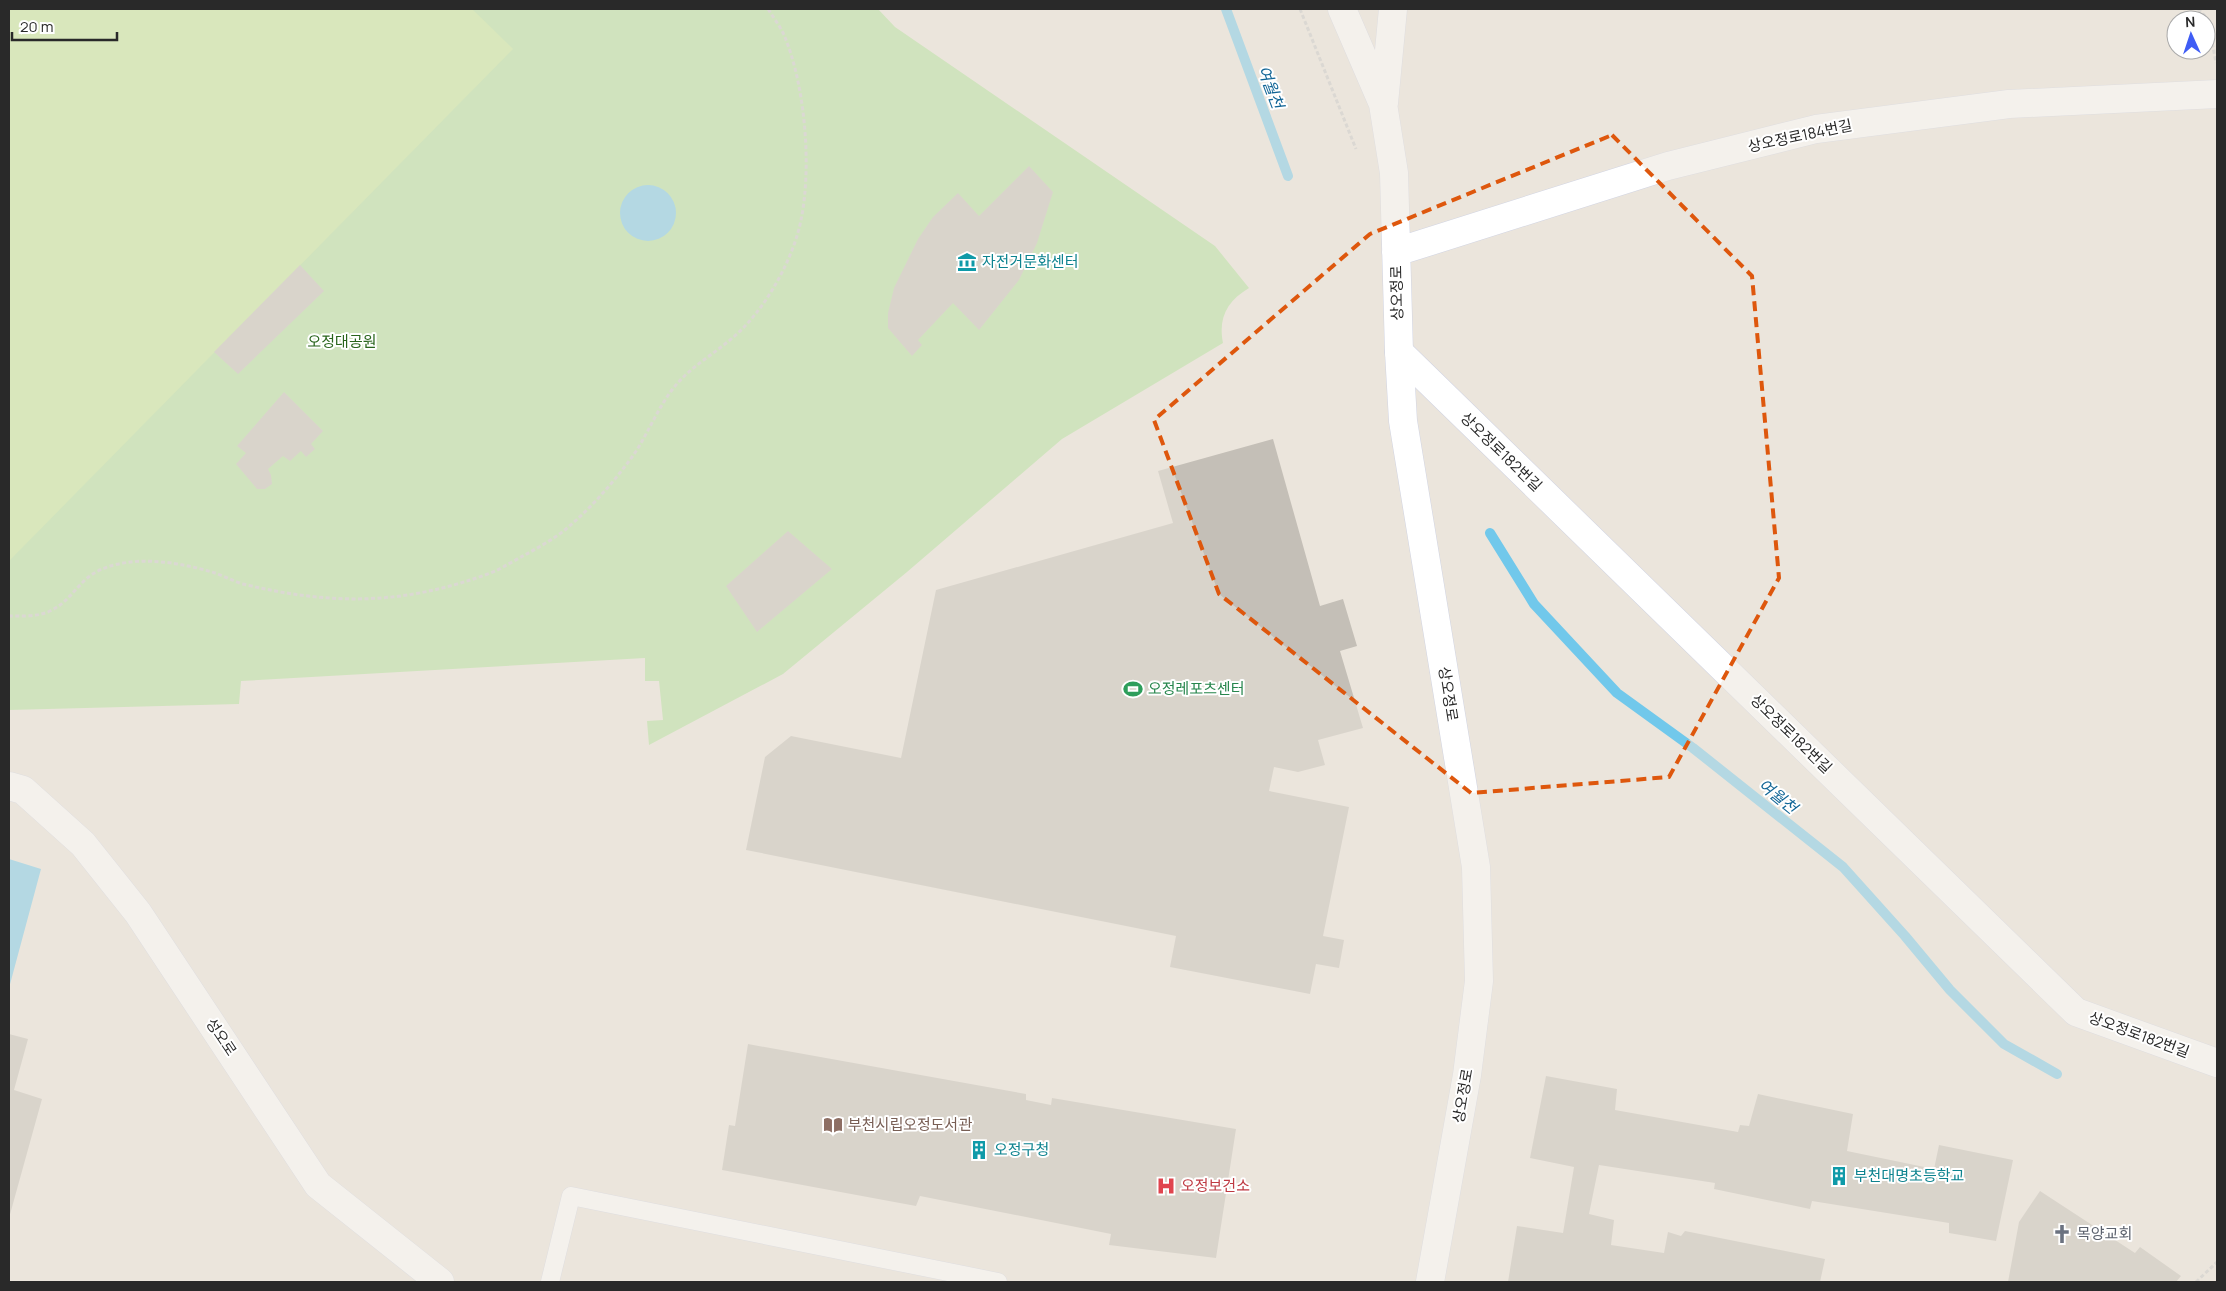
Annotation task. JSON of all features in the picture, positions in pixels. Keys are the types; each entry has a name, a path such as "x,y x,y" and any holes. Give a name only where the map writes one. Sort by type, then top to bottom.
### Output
{"street":[{"path":"1342,9 1383,104"},
{"path":"1383,104 1393,9"},
{"name":"상오정로184번길","path":"1396,252 1668,166 1816,129 2009,104 2217,94"},
{"name":"상오정로","path":"1383,104 1394,173 1403,421 1476,867 1479,981 1467,1075 1430,1282"},
{"name":"상오정로182번길","path":"1399,352 2076,1012 2217,1063"},
{"name":"성오로","path":"9,786 23,790 84,844 138,913 318,1184 440,1282"}],"lane":[{"path":"550,1282 571,1196 998,1282"}],"path":[{"path":"9,616 26,616 48,612 69,599 83,581 108,566 134,562 161,562 188,566 215,573 239,583 293,595 345,599 390,599 442,588 497,570 565,531 604,492 633,455 659,408 678,381 732,339 758,312 786,264 801,222 807,178 806,152 800,93 793,61 783,32 768,9"},
{"path":"1300,9 1357,153"},
{"path":"2198,9 2208,18 2217,68"},
{"path":"2196,1282 2217,1262"}],"highlighted area":[{"path":"1612,135 1752,276 1779,578 1669,777 1471,793 1219,594 1154,420 1370,234"}],"green space":[{"name":"오정대공원","path":"9,9 878,9 895,27 1215,246 1249,288 1235,299 1226,311 1222,326 1223,343 1062,439 907,572 783,674 649,745 647,721 663,720 659,681 645,681 645,658 241,681 239,704 9,710"},
{"path":"9,9 472,9 513,49 9,561"}],"water":[{"path":"648,185 659,187 668,193 674,202 676,213 674,224 668,233 659,239 648,241 637,239 628,233 622,224 620,213 622,202 628,193 637,187"},
{"path":"9,859 41,869 9,988"}],"building":[{"name":"자전거문화센터","path":"1029,166 1053,192 1037,243 1019,280 979,330 953,303 918,340 922,345 912,356 888,328 888,313 894,288 918,239 933,217 958,193 979,216"},
{"path":"300,265 324,291 238,374 214,352"},
{"path":"284,392 323,431 311,444 315,449 306,457 301,451 290,461 283,456 268,469 272,484 265,489 257,489 236,464 246,453 237,446"},
{"name":"오정레포츠센터","path":"1273,439 1320,606 1343,599 1357,646 1340,651 1363,728 1318,740 1325,765 1298,772 1274,767 1269,791 1349,807 1323,936 1344,940 1339,968 1316,964 1310,994 1170,967 1176,936 746,850 765,757 791,736 901,758 936,590 1173,523 1158,471"},
{"path":"788,531 832,569 757,632 726,586"},
{"path":"9,1034 28,1039 14,1090 42,1099 9,1218"},
{"name":"오정구청","path":"748,1044 1026,1094 1026,1100 1051,1105 1052,1098 1236,1129 1216,1258 1109,1245 1111,1234 920,1196 916,1206 722,1170 729,1125 735,1126"},
{"name":"부천대명초등학교","path":"1546,1076 1617,1089 1615,1110 1738,1132 1740,1125 1749,1126 1758,1094 1853,1114 1847,1151 1934,1169 1939,1145 2013,1160 1996,1241 1949,1233 1949,1223 1812,1201 1810,1209 1714,1189 1715,1183 1599,1165 1589,1214 1614,1220 1611,1245 1664,1253 1668,1232 1681,1236 1685,1231 1825,1259 1820,1282 1508,1282 1517,1226 1563,1233 1574,1167 1530,1158"},
{"name":"목양교회","path":"2040,1191 2135,1253 2140,1247 2181,1276 2176,1282 2008,1282 2019,1222"}],"waterway":[{"name":"여월천","path":"1226,9 1288,176"},
{"name":"여월천","path":"1490,533 1534,604 1617,693 1693,748 1843,867 1950,990 2004,1044 2057,1074"}],"place":[{"name":"자전거문화센터","path":"967,262"},
{"name":"오정레포츠센터","path":"1133,689"},
{"name":"부천시립오정도서관","path":"833,1125"},
{"name":"오정구청","path":"979,1150"},
{"name":"부천대명초등학교","path":"1839,1176"},
{"name":"오정보건소","path":"1166,1186"},
{"name":"목양교회","path":"2062,1234"}]}
